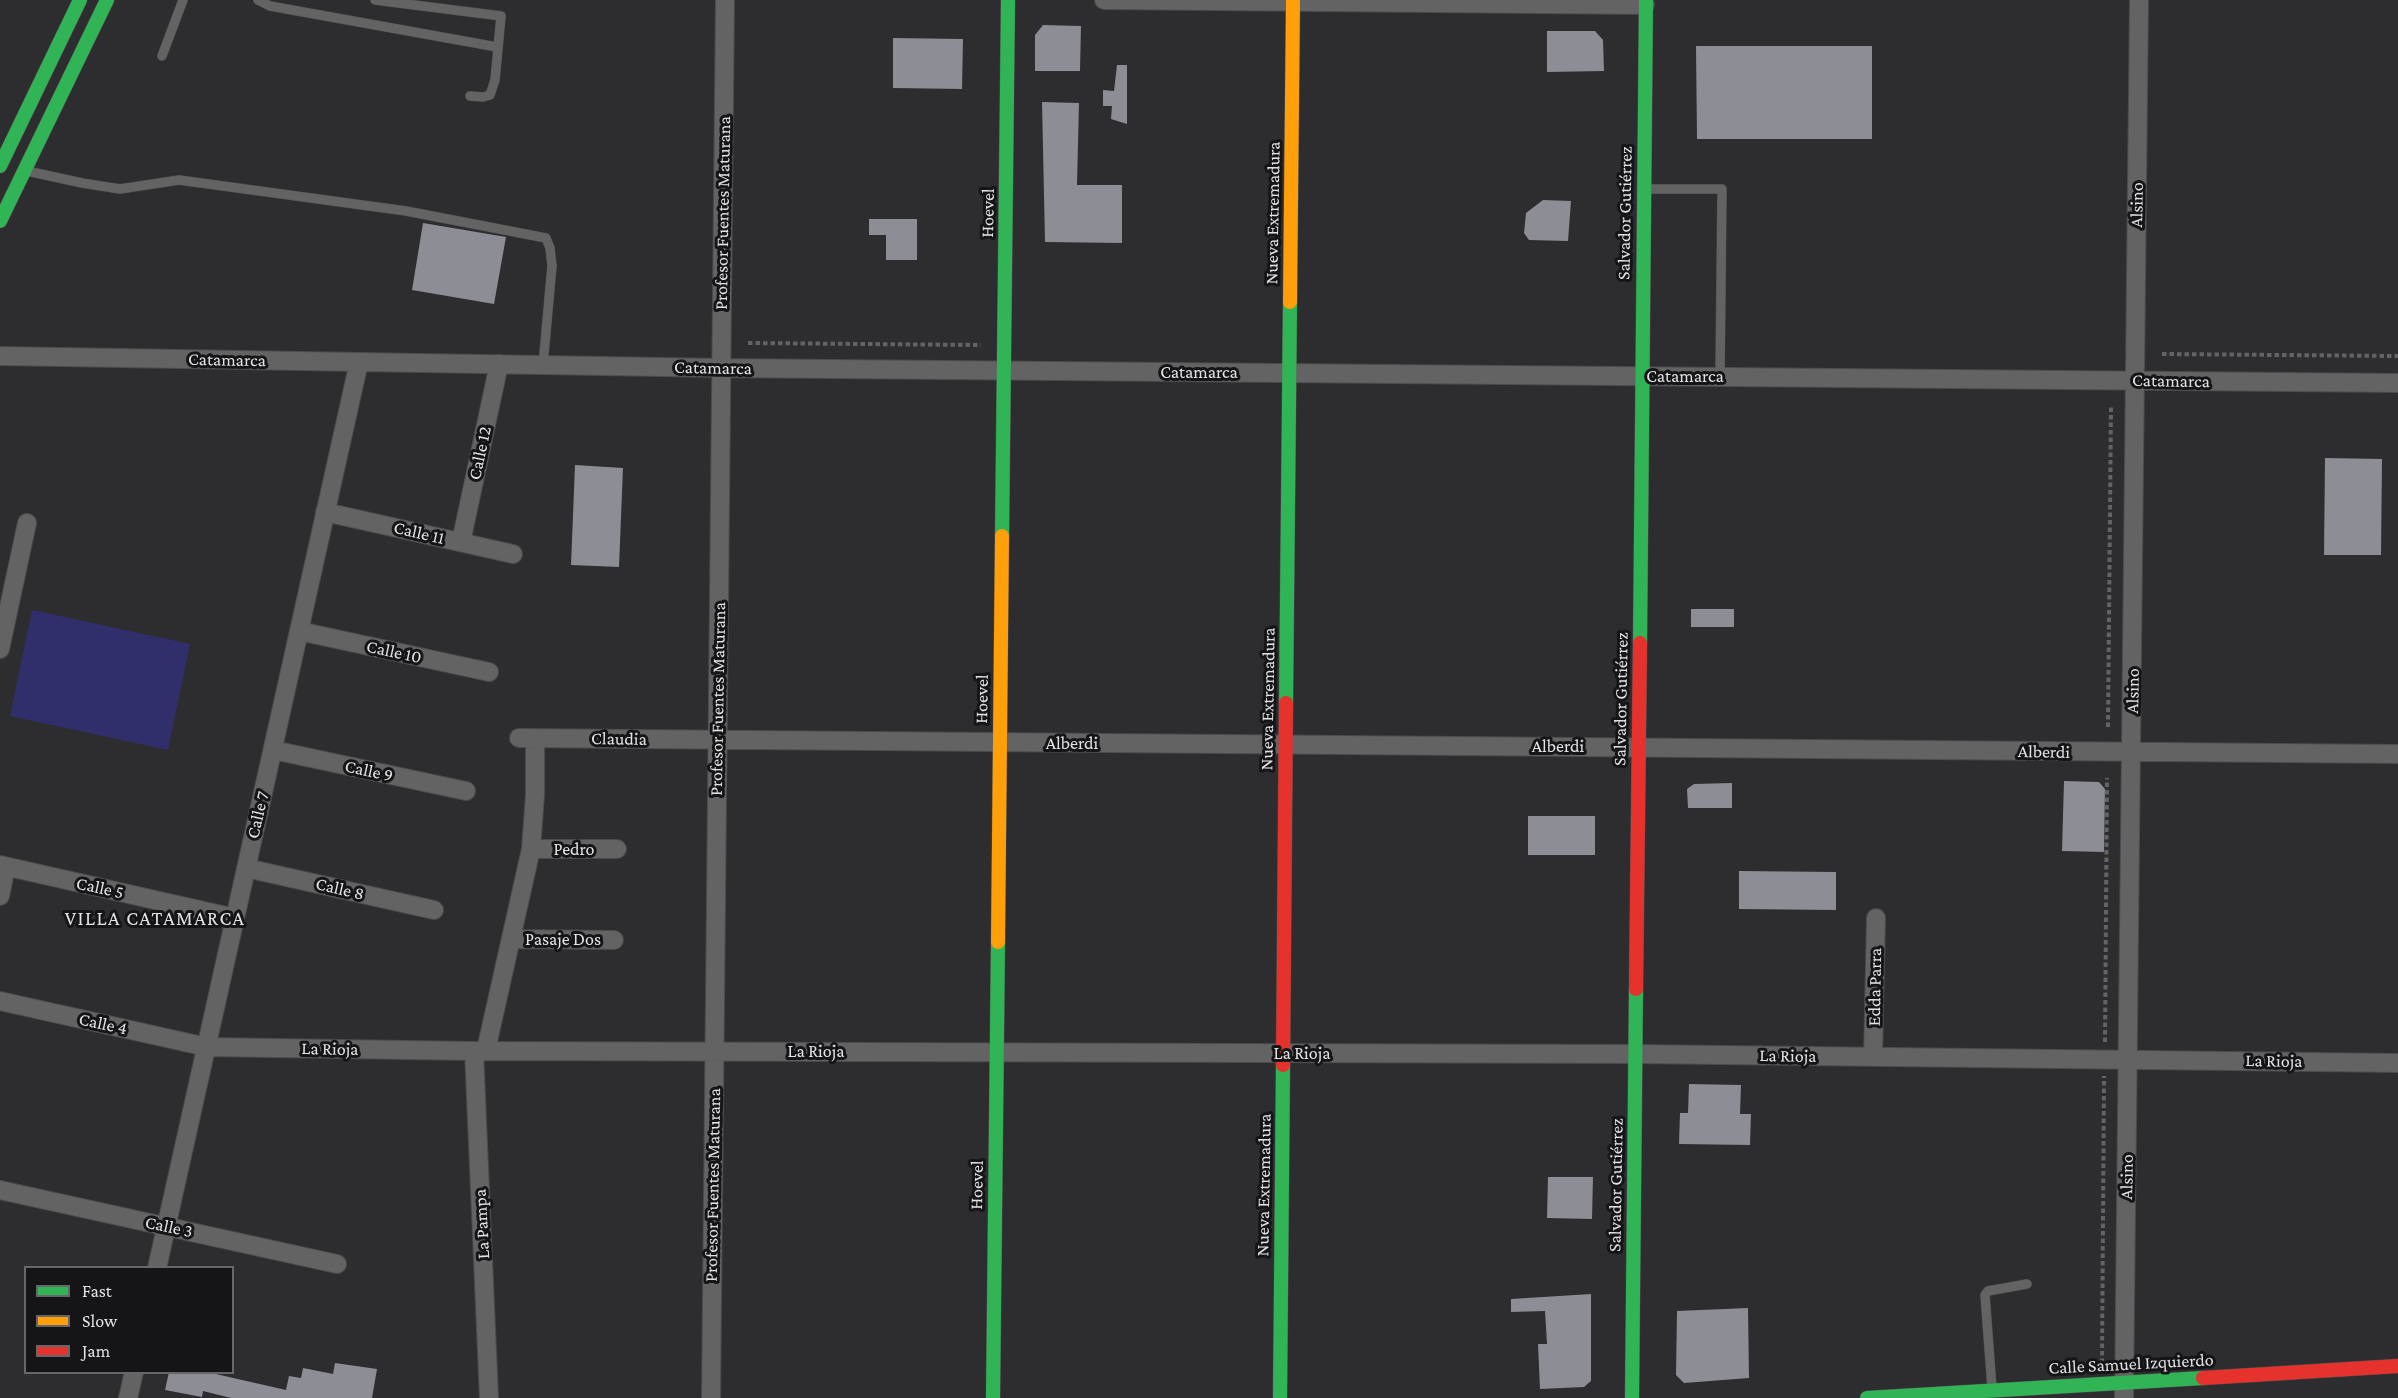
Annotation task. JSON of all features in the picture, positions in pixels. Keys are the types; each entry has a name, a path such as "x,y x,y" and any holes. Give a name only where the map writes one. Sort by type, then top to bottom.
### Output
{"street":[{"path":"0,166 8,130 80,0"},
{"path":"0,221 107,0"},
{"name":"Profesor Fuentes Maturana","path":"711,1398 725,0"},
{"name":"Hoevel","path":"993,1398 1008,0"},
{"path":"1104,0 1646,3"},
{"name":"Alsino","path":"2124,1390 2139,0"},
{"name":"Nueva Extremadura","path":"1280,1398 1293,1"},
{"name":"Salvador Gutiérrez","path":"1632,1398 1646,3"},
{"name":"Catamarca","path":"0,356 721,368 2398,382"},
{"name":"Calle 7","path":"158,1266 359,362"},
{"name":"Calle 12","path":"461,542 499,364"},
{"name":"Calle 11","path":"326,512 513,554"},
{"path":"0,649 7,581 27,523"},
{"name":"Calle 10","path":"299,631 489,672"},
{"name":"Claudia","path":"527,738 718,741"},
{"name":"La Pampa","path":"489,1398 480,1050 511,939 531,849 535,795 527,738"},
{"name":"Alberdi","path":"718,741 2398,754"},
{"name":"Calle 9","path":"273,750 466,791"},
{"name":"Pedro","path":"531,849 617,849"},
{"path":"0,896 3,866"},
{"name":"Calle 5","path":"3,866 236,918"},
{"name":"Calle 8","path":"246,868 434,910"},
{"name":"Edda Parra","path":"1873,1057 1876,918"},
{"name":"Pasaje Dos","path":"511,939 614,940"},
{"name":"Calle 4","path":"0,1001 207,1047"},
{"name":"La Rioja","path":"207,1047 1635,1054 2398,1063"},
{"name":"Calle 3","path":"0,1190 337,1264"},
{"name":"Calle Samuel Izquierdo","path":"1867,1398 2102,1384 2124,1390 2398,1366"},
{"path":"128,1398 134,1374"}],"lane":[{"path":"162,56 183,0"},
{"path":"258,0 270,6 497,47"},
{"path":"375,0 501,16 495,80 490,95 470,96"},
{"path":"24,170 120,189 179,180 406,211 546,238 550,248 552,266 543,365"},
{"path":"1644,189 1722,189 1720,377"},
{"path":"1992,1390 1985,1294 1988,1291 2027,1284"}],"path":[{"path":"748,343 981,345"},
{"path":"2162,354 2398,356"},
{"path":"2108,727 2111,406"},
{"path":"2102,1384 2108,778"}],"shaded area":[{"path":"32,610 190,644 168,750 10,716"}],"building":[{"path":"1043,25 1081,26 1080,71 1035,71 1035,35"},
{"path":"1547,31 1595,31 1603,40 1604,71 1547,72"},
{"path":"893,38 963,39 962,89 893,88"},
{"path":"1696,46 1872,46 1872,139 1697,139"},
{"path":"1117,65 1127,65 1127,124 1111,119 1112,106 1103,106 1103,90 1114,91"},
{"path":"1042,102 1079,103 1077,185 1122,185 1122,243 1045,242"},
{"path":"1543,200 1571,201 1568,241 1529,240 1524,233 1526,213"},
{"path":"869,219 917,219 917,260 886,260 886,235 869,235"},
{"path":"423,223 506,237 494,304 412,290"},
{"path":"2325,458 2382,459 2381,555 2324,555"},
{"path":"575,465 623,468 619,567 571,565"},
{"path":"1691,609 1734,609 1734,627 1691,627"},
{"path":"2064,781 2099,782 2105,789 2104,852 2062,851"},
{"path":"1732,783 1732,808 1688,808 1687,789 1694,784"},
{"path":"1528,816 1595,816 1595,855 1528,855"},
{"path":"1739,871 1836,872 1836,910 1739,909"},
{"path":"1689,1084 1741,1085 1740,1114 1751,1114 1750,1145 1679,1144 1680,1113 1688,1113"},
{"path":"1548,1177 1593,1177 1592,1219 1547,1218"},
{"path":"1591,1294 1591,1381 1584,1387 1540,1389 1538,1344 1547,1344 1545,1311 1511,1312 1511,1299"},
{"path":"1748,1308 1749,1378 1684,1383 1676,1375 1677,1311"},
{"path":"335,1363 377,1369 372,1398 231,1398 203,1391 202,1397 165,1390 169,1374 216,1374 286,1390 289,1376 301,1378 303,1368 333,1374"}],"traffic: fast":[{"path":"0,166 80,0"},
{"path":"0,221 107,0"},
{"path":"1002,536 1008,0"},
{"path":"1640,643 1646,0"},
{"path":"1286,703 1290,302"},
{"path":"993,1398 998,942"},
{"path":"1632,1398 1636,989"},
{"path":"1280,1398 1283,1065"},
{"path":"1867,1398 2203,1378"}],"traffic: slow":[{"path":"1290,302 1293,0"},
{"path":"998,942 1002,536"}],"traffic: jam":[{"path":"1636,989 1640,643"},
{"path":"1283,1065 1286,703"},
{"path":"2203,1378 2398,1366"}],"district":[{"name":"VILLA CATAMARCA","path":"155,919"}]}
